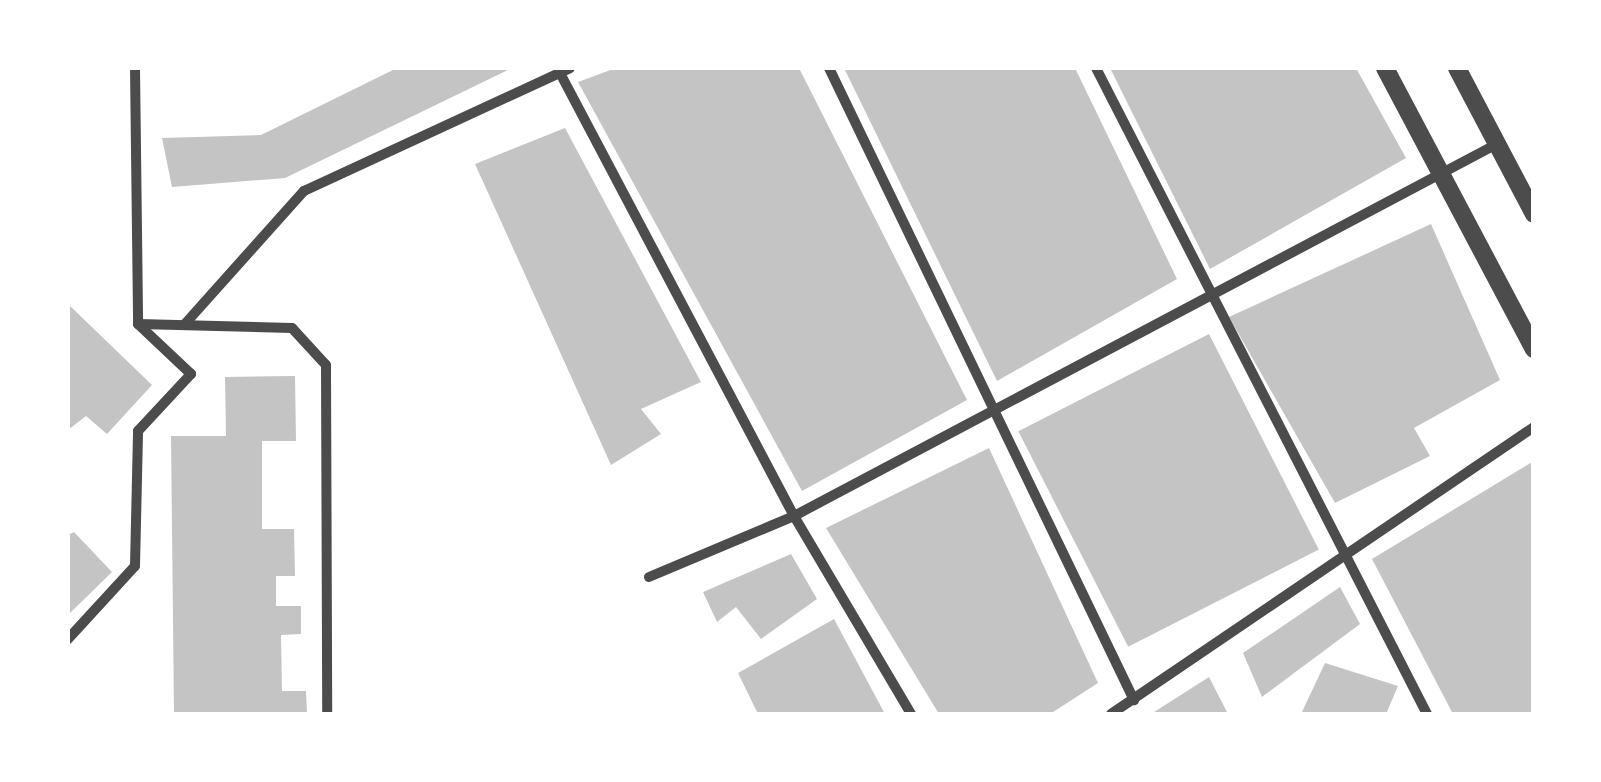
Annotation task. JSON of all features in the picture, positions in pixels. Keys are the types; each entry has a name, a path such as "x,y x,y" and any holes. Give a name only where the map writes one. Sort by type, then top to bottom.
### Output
{"street":[{"path":"68,639 135,566 138,432 192,374 138,324 134,68"},
{"path":"829,68 1134,700"},
{"path":"1096,68 1343,560 1427,714"},
{"path":"1385,68 1534,349"},
{"path":"1457,68 1534,214"},
{"path":"184,326 304,191 565,70 794,516 910,714"},
{"path":"649,577 794,516 1497,144"},
{"path":"138,324 292,328 326,365 327,714"},
{"path":"1111,714 1343,560 1534,426"}],"building":[{"path":"397,68 512,68 285,178 172,187 162,138 261,135"},
{"path":"616,68 799,68 967,400 802,491 578,82"},
{"path":"844,68 1075,68 1177,279 997,381"},
{"path":"1110,68 1356,68 1406,158 1210,269"},
{"path":"565,128 701,382 641,409 661,434 611,465 475,164"},
{"path":"1431,224 1500,380 1414,428 1430,456 1335,503 1229,317"},
{"path":"68,304 152,385 107,434 86,416 68,430"},
{"path":"1209,334 1319,550 1128,647 1018,431"},
{"path":"295,376 296,441 262,441 262,529 294,529 295,576 276,576 276,606 301,606 301,634 281,635 282,691 306,691 307,714 174,714 171,436 226,436 225,377"},
{"path":"989,448 1098,683 1050,714 939,714 826,528"},
{"path":"1534,461 1534,714 1453,714 1372,559"},
{"path":"74,532 112,572 68,615 68,535"},
{"path":"791,554 817,599 761,639 736,607 717,622 703,592"},
{"path":"1340,587 1360,624 1262,697 1243,653"},
{"path":"834,619 885,714 758,714 738,673"},
{"path":"1325,663 1398,686 1386,714 1301,714"},
{"path":"1209,677 1228,714 1151,714"}]}
